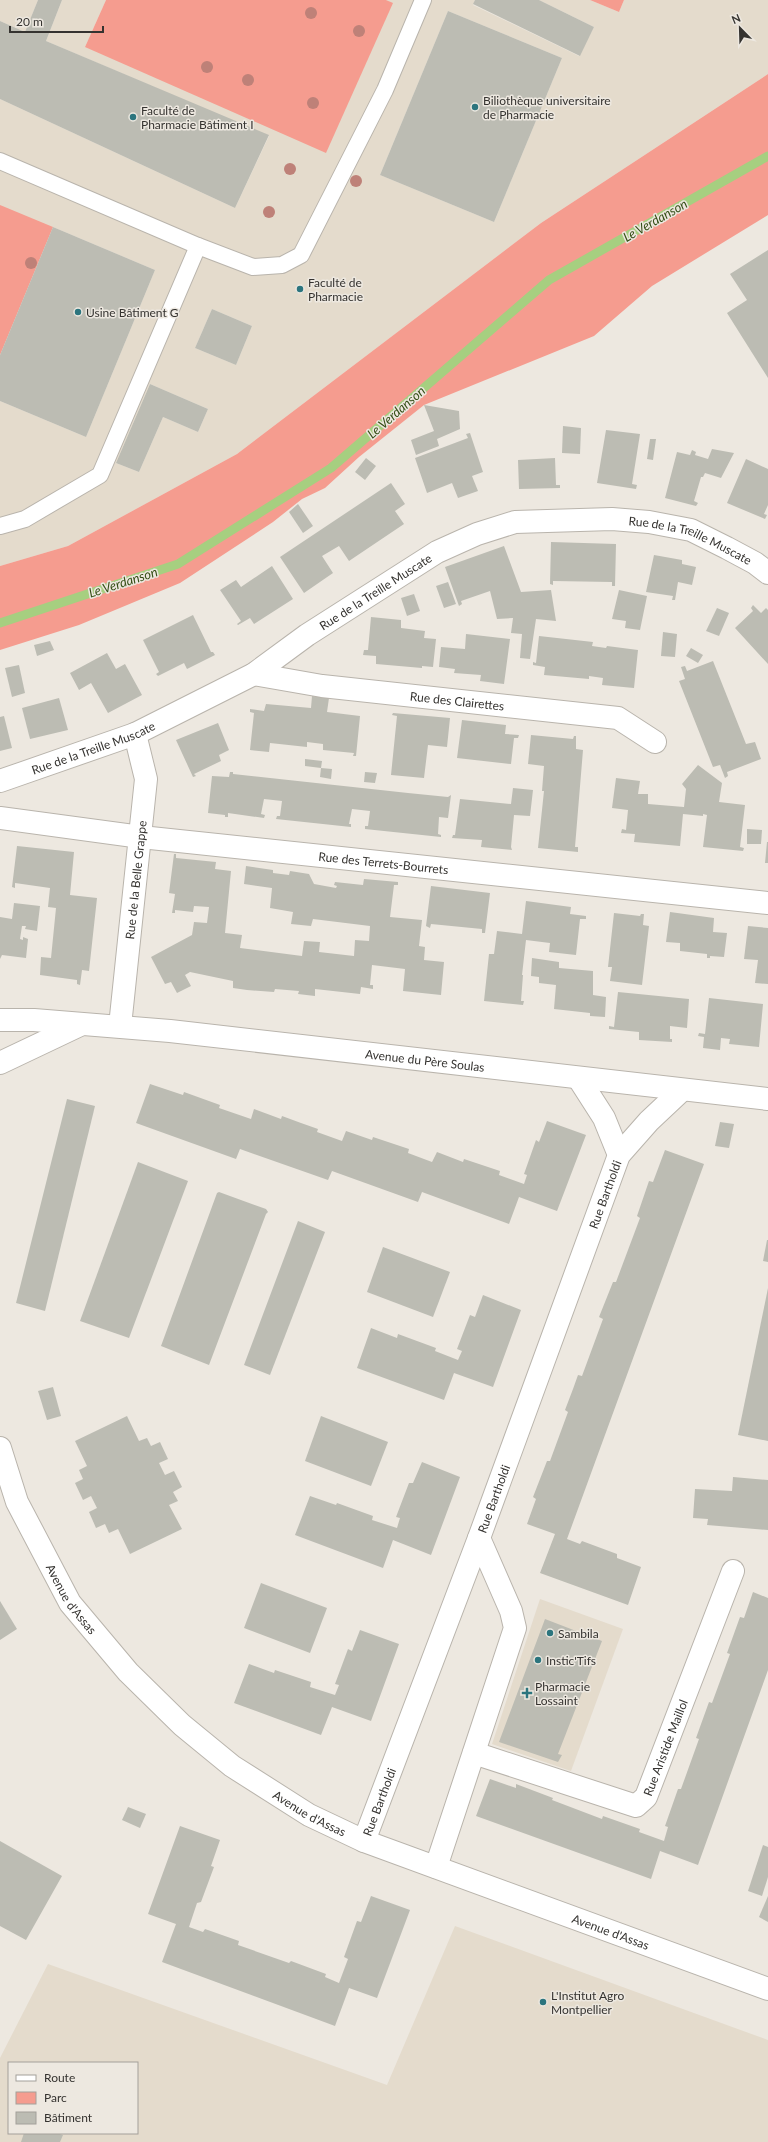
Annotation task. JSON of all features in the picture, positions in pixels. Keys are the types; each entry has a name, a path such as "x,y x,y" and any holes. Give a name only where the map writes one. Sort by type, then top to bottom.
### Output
{"street":[{"name":"Rue de la Treille Muscate","path":"0,781 135,734 254,674 307,636 437,552 477,534 515,522 612,518 649,522 691,530 733,551 768,573"},
{"name":"Rue des Clairettes","path":"254,674 322,686 618,718 655,742"},
{"name":"Rue de la Belle Grappe","path":"120,1026 146,779 135,734"},
{"name":"Rue des Terrets-Bourrets","path":"0,818 141,837 768,903"},
{"name":"Avenue du Père Soulas","path":"0,1020 34,1020 81,1025 120,1026 768,1100"},
{"name":"Avenue du Père Soulas","path":"0,1063 45,1040 81,1025"},
{"name":"Rue Bartholdi","path":"579,1079 604,1118 619,1155"},
{"name":"Rue Bartholdi","path":"364,1841 479,1538 619,1155 649,1121 682,1090"},
{"name":"Avenue d'Assas","path":"0,1448 17,1502 70,1603 128,1672 182,1725 232,1766 309,1815 364,1841 768,1989"},
{"path":"436,1867 515,1628 511,1611 479,1538"},
{"name":"Rue Aristide Maillol","path":"474,1753 636,1806 646,1797 733,1571"}],"lane":[{"path":"0,161 198,246 253,267 282,265 301,255 385,90 423,0"},
{"path":"0,526 25,519 100,475 198,246"}],"shaded area":[{"path":"0,0 38,0 25,32 0,21"},
{"name":"Faculté de Pharmacie","path":"62,0 106,0 85,47 393,4 386,0 475,0 473,5 579,56 594,27 539,0 590,0 619,12 624,0 768,0 768,74 541,223 237,454 68,546 0,566 0,401 86,437 155,270 53,227 0,355 0,99 235,208 269,136 46,41","holes":["448,11 562,58 494,222 380,175","212,309 252,326 236,365 195,348","150,384 208,409 198,432 163,417 139,472 116,463"]},
{"path":"540,1599 623,1629 571,1771 492,1744"},
{"name":"L'Institut Agro Montpellier","path":"455,1926 768,2040 768,2142 0,2142 0,2058 48,1964 387,2085"}],"green space":[{"path":"106,0 386,0 393,3 326,153 85,47"},
{"path":"590,0 624,0 619,12"},
{"path":"768,74 768,215 652,286 594,336 424,405 359,457 325,488 302,499 273,522 180,583 79,625 0,650 0,566 68,546 237,454 541,223"},
{"path":"0,205 53,227 0,355"}],"building":[{"name":"Faculté de Pharmacie Bâtiment I","path":"38,0 62,0 46,41 269,135 235,208 0,99 0,21 25,32"},
{"path":"475,0 539,0 594,27 580,56 473,4"},
{"name":"Biliothèque universitaire de Pharmacie","path":"448,11 562,58 494,222 380,175"},
{"name":"Usine Bâtiment G","path":"53,227 155,270 86,437 0,401 0,355"},
{"path":"768,250 768,378 727,313 747,300 730,274"},
{"path":"212,309 252,326 236,365 195,348"},
{"path":"150,384 208,409 198,432 163,417 139,472 116,463"},
{"path":"424,405 459,411 460,429 437,439 439,446 416,455 411,440 434,431"},
{"path":"563,426 581,428 580,454 562,453"},
{"path":"606,430 640,434 632,484 637,485 636,489 597,483"},
{"path":"470,433 483,472 472,476 478,491 458,498 452,483 427,493 415,458 468,438 466,434"},
{"path":"650,439 656,439 653,460 647,459"},
{"path":"712,449 734,453 721,478 705,473 703,477 701,477 694,501 698,503 696,506 665,498 677,452 690,455 692,450 696,452 695,455 708,459"},
{"path":"366,458 376,466 365,480 355,472"},
{"path":"555,458 556,485 560,485 560,488 519,489 518,460"},
{"path":"746,459 768,469 768,505 764,514 767,515 765,519 727,503"},
{"path":"391,483 405,504 395,511 404,524 349,561 339,546 322,556 333,573 304,593 280,557"},
{"path":"298,504 313,526 303,533 289,512"},
{"path":"551,542 616,544 615,586 612,586 612,582 553,581 553,585 550,584"},
{"path":"504,546 521,592 551,590 556,621 536,619 530,659 520,658 522,634 511,633 513,618 497,619 490,591 461,601 462,604 459,606 445,567"},
{"path":"654,555 682,560 682,564 696,567 692,585 678,582 675,600 672,600 673,596 646,592"},
{"path":"272,566 293,599 254,624 250,618 238,625 237,624 241,621 220,590 236,580 241,587"},
{"path":"448,582 456,604 444,608 436,586"},
{"path":"619,590 647,596 640,630 625,628 626,621 612,619"},
{"path":"414,594 420,611 407,616 401,598"},
{"path":"753,605 761,613 766,608 768,610 768,664 735,628 753,611 751,608"},
{"path":"717,608 729,613 719,636 706,631"},
{"path":"193,615 211,652 215,655 187,669 184,663 158,676 156,674 159,672 143,640"},
{"path":"371,617 401,620 401,628 425,631 424,638 436,639 433,667 422,666 422,668 376,664 376,656 363,655 364,650 368,650"},
{"path":"663,632 677,634 675,657 661,656"},
{"path":"466,634 510,639 504,684 480,681 481,675 454,673 455,669 439,667 441,647 465,649"},
{"path":"539,636 593,642 592,646 606,648 607,646 638,650 634,688 602,685 603,678 589,676 589,679 544,675 545,667 533,665 533,662 536,663"},
{"path":"50,641 54,650 37,656 34,645"},
{"path":"691,648 703,655 698,663 686,656"},
{"path":"107,653 116,669 125,664 142,695 108,713 91,683 79,690 70,673"},
{"path":"713,661 746,744 755,742 761,759 727,772 728,776 725,778 720,765 713,767 679,681 685,679 681,667 685,666 687,671"},
{"path":"19,665 25,693 12,697 5,668"},
{"path":"312,696 329,698 327,712 360,716 356,756 353,756 354,753 323,750 323,744 307,742 307,747 270,743 269,752 250,750 254,713 250,712 250,709 264,711 266,704 311,708"},
{"path":"59,698 68,730 30,739 22,708"},
{"path":"393,713 450,718 447,747 428,745 424,778 391,775 397,716 392,715"},
{"path":"4,716 12,748 0,751 0,717"},
{"path":"462,720 506,725 505,734 519,735 518,738 514,738 511,764 457,758"},
{"path":"218,723 229,750 219,755 221,761 194,774 196,776 193,777 176,740"},
{"path":"531,735 573,739 574,736 576,736 576,749 583,750 575,847 578,847 578,852 538,848 544,791 542,791 544,766 528,764"},
{"path":"305,759 322,761 321,768 305,766"},
{"path":"698,765 722,783 719,802 745,805 740,847 744,848 743,851 703,847 707,815 703,814 703,816 683,814 680,846 634,842 635,834 621,833 622,829 626,830 628,810 612,808 616,778 640,781 638,794 648,794 648,804 684,807 686,789 682,784"},
{"path":"321,768 332,769 331,779 320,777"},
{"path":"230,772 233,772 233,774 408,793 448,797 451,795 448,818 439,817 438,834 441,835 441,837 365,829 365,826 368,826 370,811 352,809 349,824 351,824 351,827 276,819 277,816 280,816 282,801 264,799 261,814 265,815 264,818 228,813 228,817 225,817 225,815 208,813 212,776 229,777"},
{"path":"365,772 377,773 375,783 364,782"},
{"path":"513,788 533,790 530,816 514,815 512,850 481,847 482,840 452,838 453,835 455,835 460,799 511,804"},
{"path":"747,829 762,830 761,844 747,844"},
{"path":"767,842 768,863 765,863"},
{"path":"17,846 74,852 70,895 97,898 89,971 82,970 80,985 77,984 77,980 40,975 41,957 51,958 56,908 48,907 50,888 15,883 15,888 12,887"},
{"path":"174,854 176,854 176,858 216,862 215,869 231,871 225,933 242,935 240,948 302,956 304,941 320,942 319,952 354,956 355,940 369,941 370,926 313,919 311,926 291,924 293,912 270,908 272,888 244,884 246,866 273,870 273,873 289,875 290,871 309,874 314,884 336,888 337,886 334,885 335,882 363,885 364,879 398,882 398,885 394,885 390,917 422,920 419,946 425,947 424,960 444,962 441,995 403,991 405,969 372,965 370,985 373,985 373,989 361,987 360,994 315,989 315,996 298,994 299,991 275,989 274,992 247,990 233,988 233,981 190,972 185,975 191,986 177,993 171,982 165,984 151,957 192,935 194,922 207,923 209,907 194,906 193,912 175,910 175,913 172,913 175,894 169,893"},
{"path":"431,886 490,893 485,933 482,933 482,929 431,924 430,928 426,926"},
{"path":"526,901 571,907 570,914 586,916 586,919 580,919 576,955 549,952 550,943 526,940 522,975 521,1001 524,1001 523,1005 484,1001 489,954 494,954 497,931 522,934"},
{"path":"14,903 40,906 37,931 25,929 26,926 22,926 20,939 23,940 23,937 28,939 26,958 2,955 0,959 0,917 12,919"},
{"path":"670,912 714,918 713,932 727,933 724,957 710,956 710,958 707,958 707,954 680,951 680,943 666,942"},
{"path":"614,913 640,916 641,914 644,914 643,925 649,926 642,985 610,981 612,967 608,967"},
{"path":"748,926 768,928 768,984 755,983 758,960 744,959"},
{"path":"532,958 559,962 559,968 593,971 593,995 606,997 605,1017 590,1016 590,1013 554,1009 556,985 539,983 539,977 531,976"},
{"path":"618,992 689,999 687,1028 670,1026 670,1039 672,1039 672,1042 639,1040 639,1032 609,1029 609,1026 614,1027"},
{"path":"709,998 763,1004 759,1047 729,1044 730,1039 721,1038 720,1050 703,1048 704,1037 698,1036 699,1033 705,1034"},
{"path":"150,1084 183,1095 184,1092 220,1105 219,1108 251,1119 254,1109 281,1119 282,1116 318,1129 317,1132 342,1141 346,1131 372,1140 373,1137 409,1149 408,1153 432,1162 437,1152 463,1162 464,1159 500,1171 499,1175 524,1184 527,1175 524,1174 536,1140 539,1142 547,1121 586,1135 557,1211 519,1197 509,1224 422,1192 418,1202 332,1171 328,1180 240,1149 236,1159 136,1123"},
{"path":"67,1099 95,1106 45,1311 16,1303"},
{"path":"720,1122 734,1124 729,1148 715,1146"},
{"path":"665,1150 704,1164 567,1539 580,1544 582,1541 617,1554 617,1558 641,1567 628,1605 540,1573 555,1534 527,1524 536,1499 533,1497 547,1461 550,1461 568,1412 565,1410 578,1375 582,1376 603,1319 599,1317 613,1282 616,1282 640,1218 637,1216 649,1181 653,1182"},
{"path":"138,1162 188,1181 129,1338 80,1321"},
{"path":"219,1192 266,1209 268,1212 209,1365 161,1346 217,1193"},
{"path":"298,1221 325,1232 270,1375 244,1365"},
{"path":"768,1240 768,1262 763,1261"},
{"path":"383,1247 450,1272 433,1317 367,1292"},
{"path":"768,1288 768,1441 738,1435"},
{"path":"483,1295 521,1310 493,1387 454,1373 444,1400 357,1368 371,1328 397,1338 398,1334 436,1348 435,1351 458,1360 462,1351 457,1349 470,1315 475,1317"},
{"path":"53,1387 61,1416 47,1420 38,1391"},
{"path":"127,1416 139,1441 147,1438 151,1446 160,1442 168,1459 159,1463 165,1475 174,1471 182,1487 173,1492 178,1501 169,1505 182,1529 130,1554 118,1529 109,1533 105,1524 96,1528 89,1512 97,1508 91,1496 83,1500 75,1483 83,1479 79,1470 87,1466 75,1441"},
{"path":"321,1416 388,1442 371,1486 305,1461"},
{"path":"422,1462 460,1477 431,1555 393,1540 383,1568 295,1535 310,1496 336,1505 337,1503 373,1516 372,1520 397,1528 400,1518 396,1517 409,1483 413,1483"},
{"path":"733,1477 768,1480 768,1530 707,1525 708,1519 693,1518 695,1489 732,1491"},
{"path":"261,1583 327,1608 310,1653 244,1628"},
{"path":"753,1592 768,1598 768,1670 698,1865 660,1851 651,1879 476,1816 490,1779 516,1788 516,1784 553,1798 552,1800 602,1819 603,1816 640,1829 639,1832 664,1841 668,1827 665,1826 678,1789 681,1789 699,1739 696,1738 709,1702 712,1703 730,1654 727,1653 740,1617 744,1618"},
{"path":"0,1601 17,1629 0,1640"},
{"path":"545,1619 602,1641 558,1754 562,1755 558,1762 499,1742"},
{"path":"360,1630 399,1644 371,1721 332,1707 321,1735 234,1703 249,1664 274,1673 275,1670 311,1682 310,1687 335,1695 339,1685 335,1684 348,1649 352,1651"},
{"path":"128,1807 146,1814 140,1828 122,1820"},
{"path":"180,1826 220,1840 211,1866 214,1867 201,1902 197,1903 189,1927 203,1932 205,1929 239,1941 238,1945 289,1963 291,1961 326,1974 325,1977 339,1983 348,1959 344,1957 357,1921 361,1922 371,1896 410,1910 377,1998 349,1988 335,2026 162,1962 176,1924 148,1914"},
{"path":"0,1841 62,1876 26,1940 0,1926"},
{"path":"763,1845 768,1847 768,1877 762,1896 748,1891"},
{"path":"768,1896 768,1922 759,1917"},
{"path":"24,2134 63,2135 60,2142 21,2142"}],"waterway":[{"name":"Le Verdanson","path":"0,623 178,564 331,468 549,280 768,156"}],"place":[{"name":"Biliothèque universitaire de Pharmacie","path":"475,107"},
{"name":"Faculté de Pharmacie Bâtiment I","path":"133,117"},
{"name":"Faculté de Pharmacie","path":"300,289"},
{"name":"Usine Bâtiment G","path":"78,312"},
{"name":"Sambila","path":"550,1633"},
{"name":"Instic'Tifs","path":"538,1660"},
{"name":"Pharmacie Lossaint","path":"527,1693"},
{"name":"L'Institut Agro Montpellier","path":"543,2002"}]}
